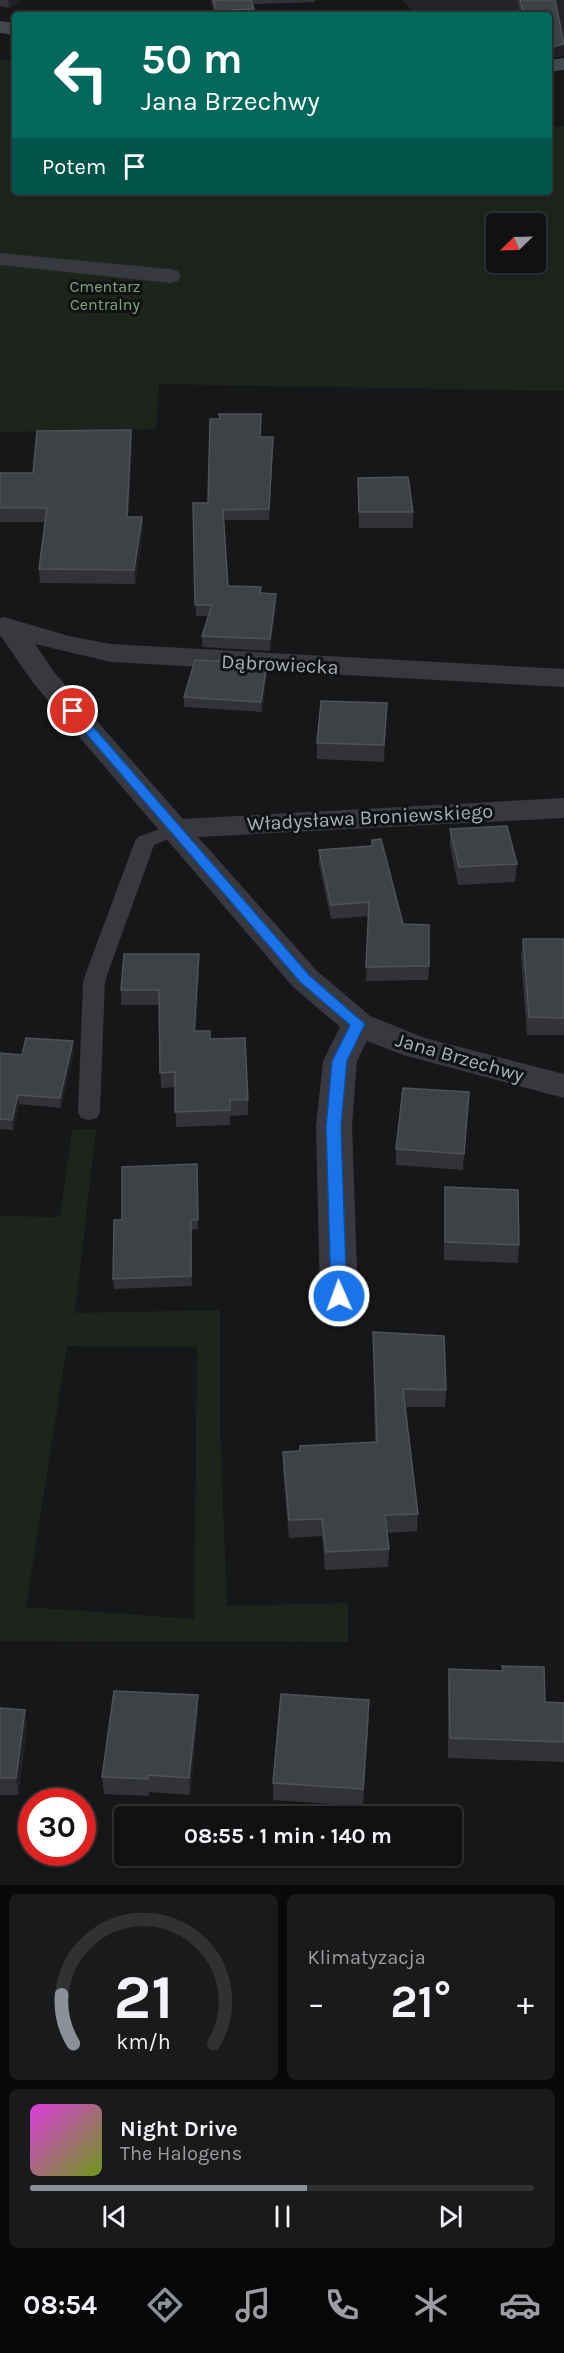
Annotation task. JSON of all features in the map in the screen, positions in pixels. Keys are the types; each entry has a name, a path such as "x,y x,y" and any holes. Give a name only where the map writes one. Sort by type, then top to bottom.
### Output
{"street":[{"path":"0,259 170,276"},
{"name":"Dąbrowiecka","path":"5,626 111,653 291,665 564,678"},
{"name":"Jana Brzechwy","path":"5,626 44,678 304,979 358,1024 415,1047 564,1086"},
{"name":"Władysława Broniewskiego","path":"175,829 229,824 564,808"},
{"path":"339,1296 334,1126 339,1061 358,1024"}],"lane":[{"path":"89,1112 94,981 145,841 175,829"}],"shaded area":[{"path":"402,0 564,0 564,42 552,20 552,12 413,12"}],"green space":[{"name":"Cmentarz Centralny","path":"0,60 12,61 12,195 552,195 552,127 564,126 564,391 159,384 156,429 0,432"},
{"path":"96,1129 75,1313 220,1310 220,1427 227,1606 348,1603 348,1642 0,1641 0,1216 60,1217 72,1130","holes":["67,1346 197,1347 194,1619 26,1607"]}],"building":[{"path":"213,0 251,0 254,9 231,10 231,12 217,12"},
{"path":"520,0 555,0 564,44 555,46 552,44 552,12 523,12"},
{"path":"219,414 261,414 260,437 273,437 269,509 223,510 228,586 261,587 260,593 276,594 270,639 202,636 212,605 195,605 193,503 208,503 210,419 220,419"},
{"path":"131,430 127,517 142,517 134,570 39,569 47,508 0,508 0,473 33,473 37,431"},
{"path":"408,477 413,512 359,512 358,478"},
{"path":"195,660 267,663 261,702 184,697"},
{"path":"321,701 387,703 384,745 317,743"},
{"path":"507,826 517,864 459,867 450,829"},
{"path":"381,839 403,924 429,925 429,966 366,967 369,902 331,905 319,850 372,846 372,840"},
{"path":"523,939 564,939 564,1018 529,1017"},
{"path":"124,954 199,954 194,1031 210,1031 210,1039 245,1038 248,1100 230,1100 230,1110 175,1112 175,1072 160,1073 159,990 121,990"},
{"path":"26,1038 73,1041 60,1098 18,1095 12,1120 0,1119 0,1053 22,1055"},
{"path":"403,1088 469,1092 464,1154 396,1149"},
{"path":"197,1164 198,1220 191,1220 191,1276 113,1279 114,1220 122,1220 122,1167"},
{"path":"445,1187 518,1190 519,1245 445,1242"},
{"path":"373,1332 444,1336 446,1390 403,1389 418,1514 385,1515 389,1549 326,1552 322,1519 289,1520 283,1452 300,1451 300,1446 377,1442"},
{"path":"502,1666 544,1667 545,1702 564,1703 564,1742 450,1738 449,1669 503,1671"},
{"path":"114,1691 198,1695 189,1778 148,1775 148,1779 102,1777"},
{"path":"281,1694 369,1700 363,1789 273,1783"},
{"path":"0,1708 25,1710 16,1778 0,1778"}],"route":[{"path":"73,711 304,979 358,1024 339,1061 334,1126 339,1296"}]}
